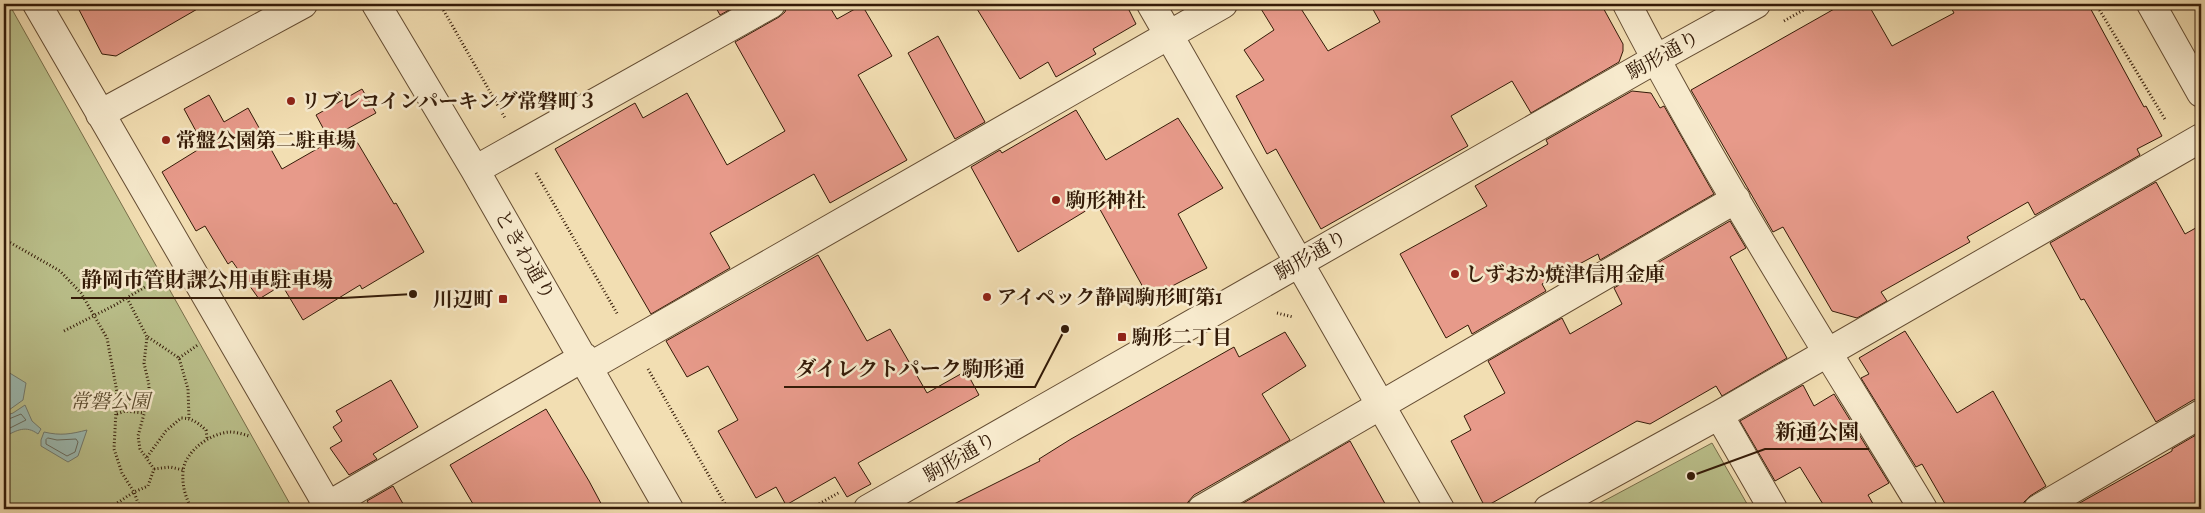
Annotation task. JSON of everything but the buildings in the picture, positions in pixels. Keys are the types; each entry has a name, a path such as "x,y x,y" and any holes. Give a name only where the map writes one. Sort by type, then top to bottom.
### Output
{"street":[{"path":"37,4 325,508 586,362 633,342 1222,4"},
{"path":"100,114 303,4"},
{"name":"ときわ通り","path":"376,4 475,170 670,509"},
{"path":"475,170 771,4"},
{"path":"1150,4 1300,262 1440,509"},
{"path":"1627,4 1656,59 1736,199 1922,509"},
{"name":"駒形通り","path":"868,509 1656,59 1756,4"},
{"path":"2151,4 2201,93"},
{"path":"1548,509 1719,415 2192,144"},
{"path":"1202,509 1736,199"},
{"path":"2038,509 2201,414"},
{"path":"1719,415 1773,509"}],"path":[{"path":"440,4 728,509"},
{"path":"1780,23 1814,4"},
{"path":"2096,4 2192,144"},
{"path":"4,240 60,271 81,293 95,316 106,338 117,392 114,448 122,472 142,509"},
{"path":"64,331 127,298 186,262"},
{"path":"127,298 147,337 179,358 188,389 189,418"},
{"path":"1272,312 1293,317 1298,325"},
{"path":"108,509 134,492 148,486 154,469 140,449 138,436 149,385 144,363 147,337"},
{"path":"179,358 200,344"},
{"path":"117,414 125,411 144,413"},
{"path":"147,457 172,424 181,418 189,418 197,422 206,430 207,438"},
{"path":"196,509 190,506 183,490 183,470 200,443 207,438 229,432 252,436"},
{"path":"154,469 170,467 183,470"},
{"path":"185,509 190,506"}],"green space":[{"name":"常磐公園","path":"4,4 9,4 290,504 282,509 4,509"},
{"path":"1712,443 1750,509 1589,509"}],"water":[{"path":"4,364 8,372 26,383 23,400 9,410 4,411"},
{"path":"25,405 32,421 41,429 38,434 34,431 21,429 4,437 4,416 13,413"},
{"path":"87,430 78,456 68,462 41,446 44,432 66,434"}],"place":[{"name":"リブレコインパーキング常磐町３","path":"291,101"},
{"name":"常盤公園第二駐車場","path":"166,140"},
{"name":"駒形神社","path":"1056,200"},
{"name":"しずおか焼津信用金庫","path":"1455,274"},
{"name":"静岡市管財課公用車駐車場","path":"413,294"},
{"name":"アイペック静岡駒形町第1","path":"987,297"},
{"name":"川辺町","path":"503,299"},
{"name":"ダイレクトパーク駒形通","path":"1065,329"},
{"name":"駒形二丁目","path":"1122,337"},
{"name":"新通公園","path":"1691,476"}]}
